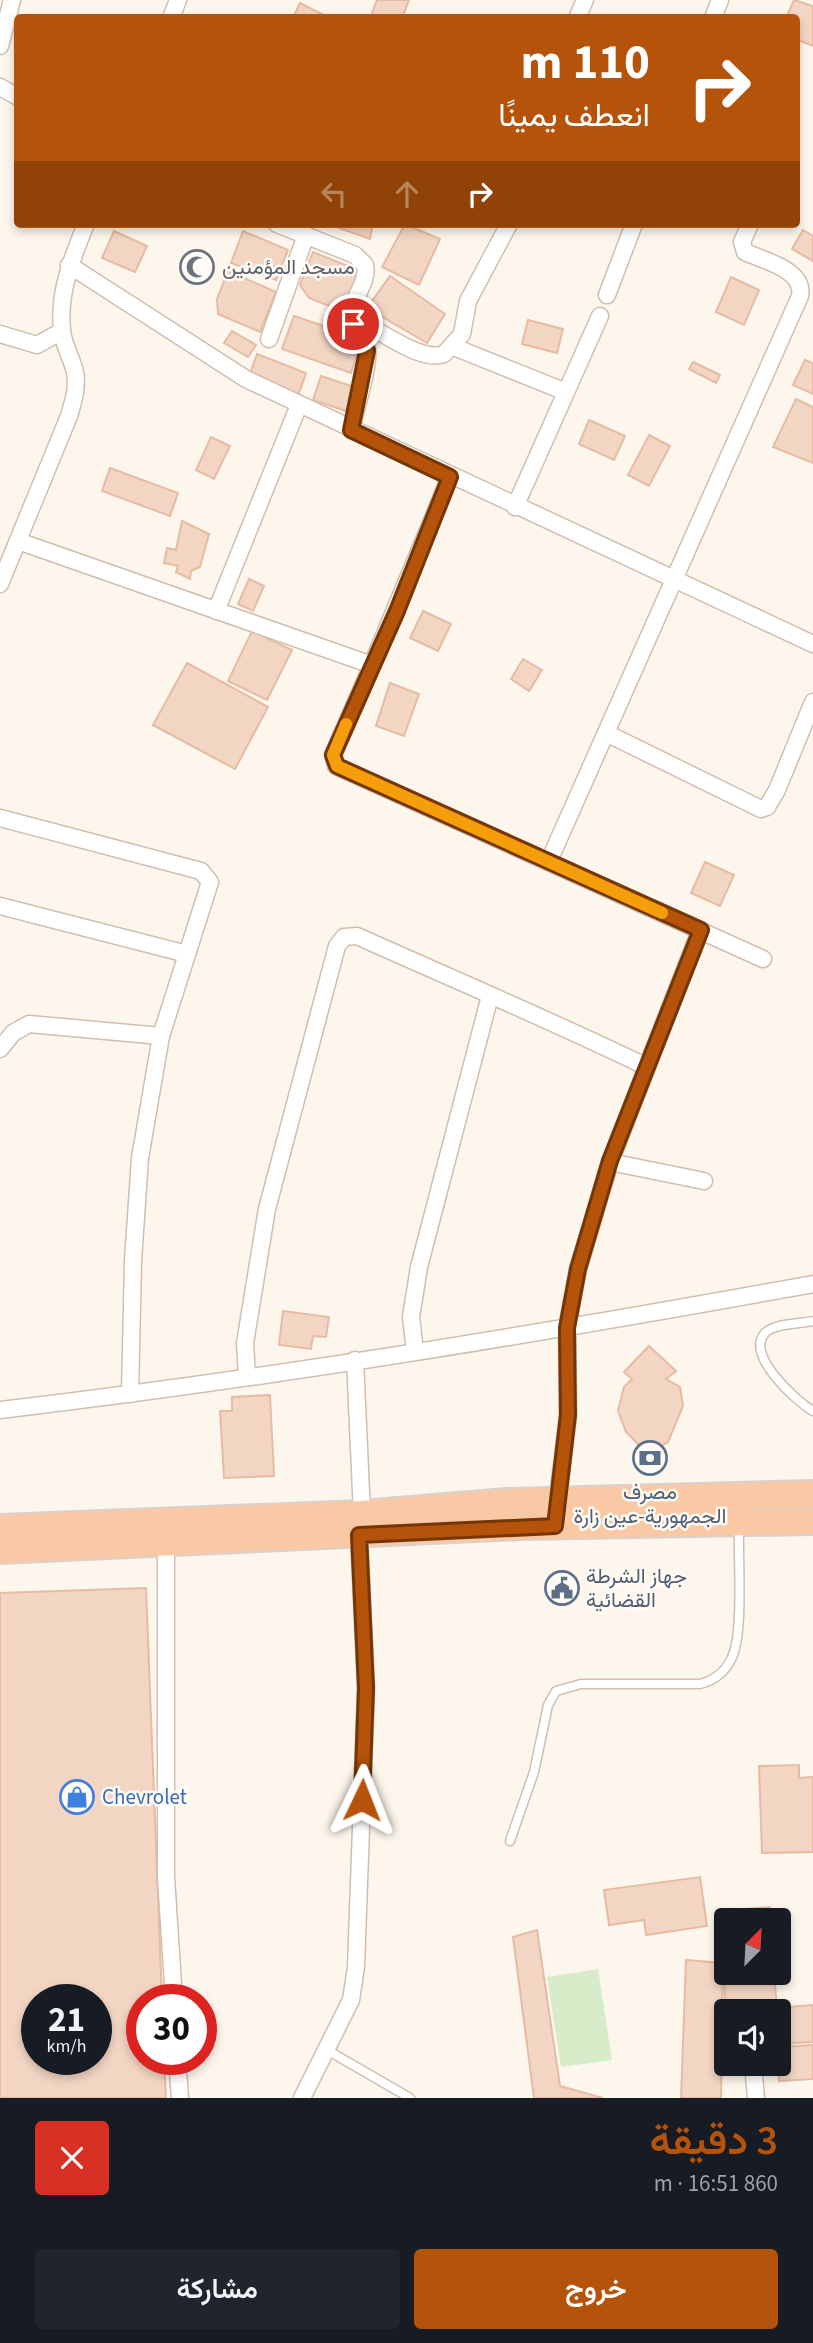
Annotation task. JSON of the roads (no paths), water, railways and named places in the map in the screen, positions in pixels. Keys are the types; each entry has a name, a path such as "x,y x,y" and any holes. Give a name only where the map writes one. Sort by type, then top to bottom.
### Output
{"highway":[{"path":"0,1550 166,1542 361,1524 813,1494"},
{"path":"557,1513 739,1523 813,1521"},
{"path":"0,1528 361,1524"}],"street":[{"path":"0,46 12,0"},
{"path":"0,584 64,431 76,387 75,372 62,331 62,303 69,265 84,228"},
{"path":"288,228 355,255 365,265 366,275 352,309 352,319 367,351 351,430"},
{"path":"352,319 371,326 424,356 438,356 454,347 462,334 468,301 507,228"},
{"path":"607,295 632,228"},
{"path":"549,861 800,296 800,281 794,275 745,252 742,242 748,228"},
{"path":"269,339 306,235"},
{"path":"69,265 226,368 450,477 813,643"},
{"path":"515,507 600,316"},
{"path":"0,334 29,346 37,345 62,331"},
{"path":"454,347 566,392"},
{"path":"216,611 299,405"},
{"path":"450,477 333,755 337,766 763,959"},
{"path":"18,541 372,665"},
{"path":"606,733 761,808 767,807 778,790 813,702"},
{"path":"0,818 207,875 209,890 161,1036 140,1158 133,1261 130,1394"},
{"path":"0,906 187,954"},
{"path":"557,1513 568,1415 567,1328 578,1269 610,1161 645,1066 701,930"},
{"path":"247,1377 245,1343 267,1209 340,941 344,937 357,936 559,1024 645,1066"},
{"path":"415,1351 411,1317 419,1267 490,996"},
{"path":"0,1049 13,1033 29,1024 161,1036"},
{"path":"610,1161 704,1181"},
{"path":"0,1410 130,1394 567,1328 813,1284"},
{"path":"302,2098 351,2000 356,1967 366,1688 355,1360"},
{"path":"166,1542 166,1877 173,1984"},
{"path":"178,2075 180,2098"},
{"path":"754,2076 756,2098"}],"lane":[{"path":"813,1321 769,1330 763,1336 761,1346 767,1366 785,1388 813,1411"},
{"path":"510,1841 532,1781 548,1704 556,1691 581,1684 700,1684 709,1682 725,1669 736,1641 739,1523"},
{"path":"327,2050 410,2098"}],"place":[{"name":"مسجد المؤمنين","path":"197,267"},
{"name":"مصرف الجمهورية-عين زارة","path":"650,1458"},
{"name":"جهاز الشرطة القضائية","path":"562,1588"},
{"name":"Chevrolet","path":"77,1797"}]}
